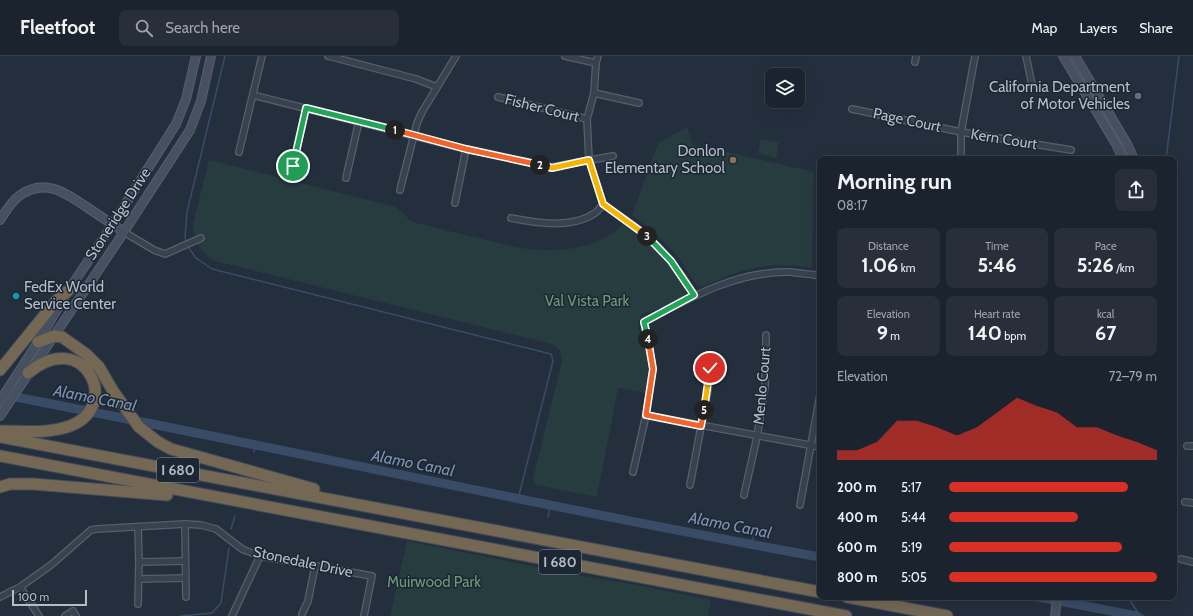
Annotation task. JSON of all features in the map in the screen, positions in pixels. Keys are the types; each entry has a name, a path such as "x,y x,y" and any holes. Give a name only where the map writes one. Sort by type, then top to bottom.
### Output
{"highway":[{"path":"2,367 56,301 68,291"},
{"path":"38,342 54,336 62,337 94,361 113,391 139,427 171,449 340,496 356,504"},
{"path":"0,431 36,432 71,426 81,420 88,413 95,398 95,390 89,373 76,362 69,359 54,359 46,361 24,372"},
{"name":"I 680","path":"0,437 817,591"},
{"name":"I 680","path":"0,456 846,616"},
{"path":"0,487 10,484 33,484 147,493 193,499 206,496"},
{"path":"863,600 947,616"}],"main road":[{"name":"Stoneridge Drive","path":"0,416 24,372 38,342 68,291 113,224 176,124 186,99 196,56"},
{"name":"Stoneridge Drive","path":"0,401 54,336 190,130 201,101 211,56"},
{"path":"1063,56 1116,144 1122,156"},
{"path":"1075,56 1133,156"},
{"path":"0,220 19,196 31,190 46,187 64,192 124,232"},
{"path":"1054,616 1057,600"}],"street":[{"path":"239,152 262,56"},
{"path":"328,56 437,87"},
{"path":"400,190 414,135 422,112 456,56"},
{"path":"565,56 596,63"},
{"path":"598,56 596,63 594,93 587,118 589,160 603,204 634,226 658,247 671,261 694,295"},
{"path":"961,156 962,132 975,56"},
{"path":"1026,56 1032,85"},
{"path":"594,93 639,103"},
{"path":"253,95 466,149 552,168 613,156"},
{"name":"Fisher Court","path":"498,97 587,118"},
{"path":"293,166 306,108"},
{"name":"Page Court","path":"852,109 962,132"},
{"path":"346,178 360,121"},
{"name":"Kern Court","path":"962,132 1071,150"},
{"path":"455,203 466,149"},
{"path":"511,218 533,223 547,224 574,221 586,218 596,212 603,204"},
{"path":"124,232 154,250 165,254 201,238"},
{"path":"633,472 646,415 653,369 644,322 694,295 738,280 768,274 789,272 817,276"},
{"name":"Menlo Court","path":"744,495 757,436 765,387 766,335"},
{"path":"690,485 708,383 710,368 708,355"},
{"path":"800,505 817,412"},
{"path":"646,415 817,447"},
{"path":"1185,502 1193,503"},
{"path":"185,524 186,597"},
{"name":"Stonedale Drive","path":"0,597 20,587 51,565 91,530 185,524 201,525 216,529 242,549 260,556 372,576 364,616"},
{"path":"138,527 138,604"},
{"path":"232,616 260,556"},
{"path":"1181,559 1193,562"},
{"path":"139,562 185,561"},
{"path":"302,614 308,601 315,566"},
{"path":"139,580 185,578"},
{"path":"20,587 39,616"},
{"path":"64,616 73,611 76,616"}],"green space":[{"path":"687,127 692,144 814,172 812,268 781,265 760,267 726,276 699,287 670,248 632,215 657,146 659,143"},
{"path":"761,139 779,143 776,158 758,153"},
{"name":"Val Vista Park","path":"209,160 396,207 412,222 515,247 538,250 562,250 585,246 613,233 623,224 650,245 678,275 684,284 686,293 673,303 644,313 640,317 638,326 645,343 648,362 646,393 618,388 597,497 536,485 533,479 562,361 560,350 552,344 215,261 205,254 198,246 193,224"},
{"name":"Muirwood Park","path":"407,541 711,600 708,616 390,616"}],"waterway":[{"path":"187,243 185,237 187,212 225,56"},
{"path":"1166,156 1179,56"},
{"path":"188,247 196,258 212,269 551,354 553,361 518,499"},
{"name":"Alamo Canal","path":"5,395 209,435 514,498 817,556"},
{"name":"Alamo Canal","path":"254,452 256,445"},
{"path":"548,517 550,506"},
{"path":"231,529 235,516"},
{"path":"752,545 754,534"},
{"path":"181,616 212,613 221,603 229,548"},
{"name":"Alamo Canal","path":"1054,600 1137,616"},
{"path":"1130,600 1138,613 1144,616"}],"place":[{"name":"California Department of Motor Vehicles","path":"1138,96"},
{"name":"Donlon Elementary School","path":"733,160"},
{"name":"FedEx World Service Center","path":"16,296"}],"route":[{"path":"293,166 306,108 466,149 552,168 589,160 603,204 634,226 658,247 671,261 694,295 644,322 653,369 646,415 701,426 708,390 710,368"}]}
